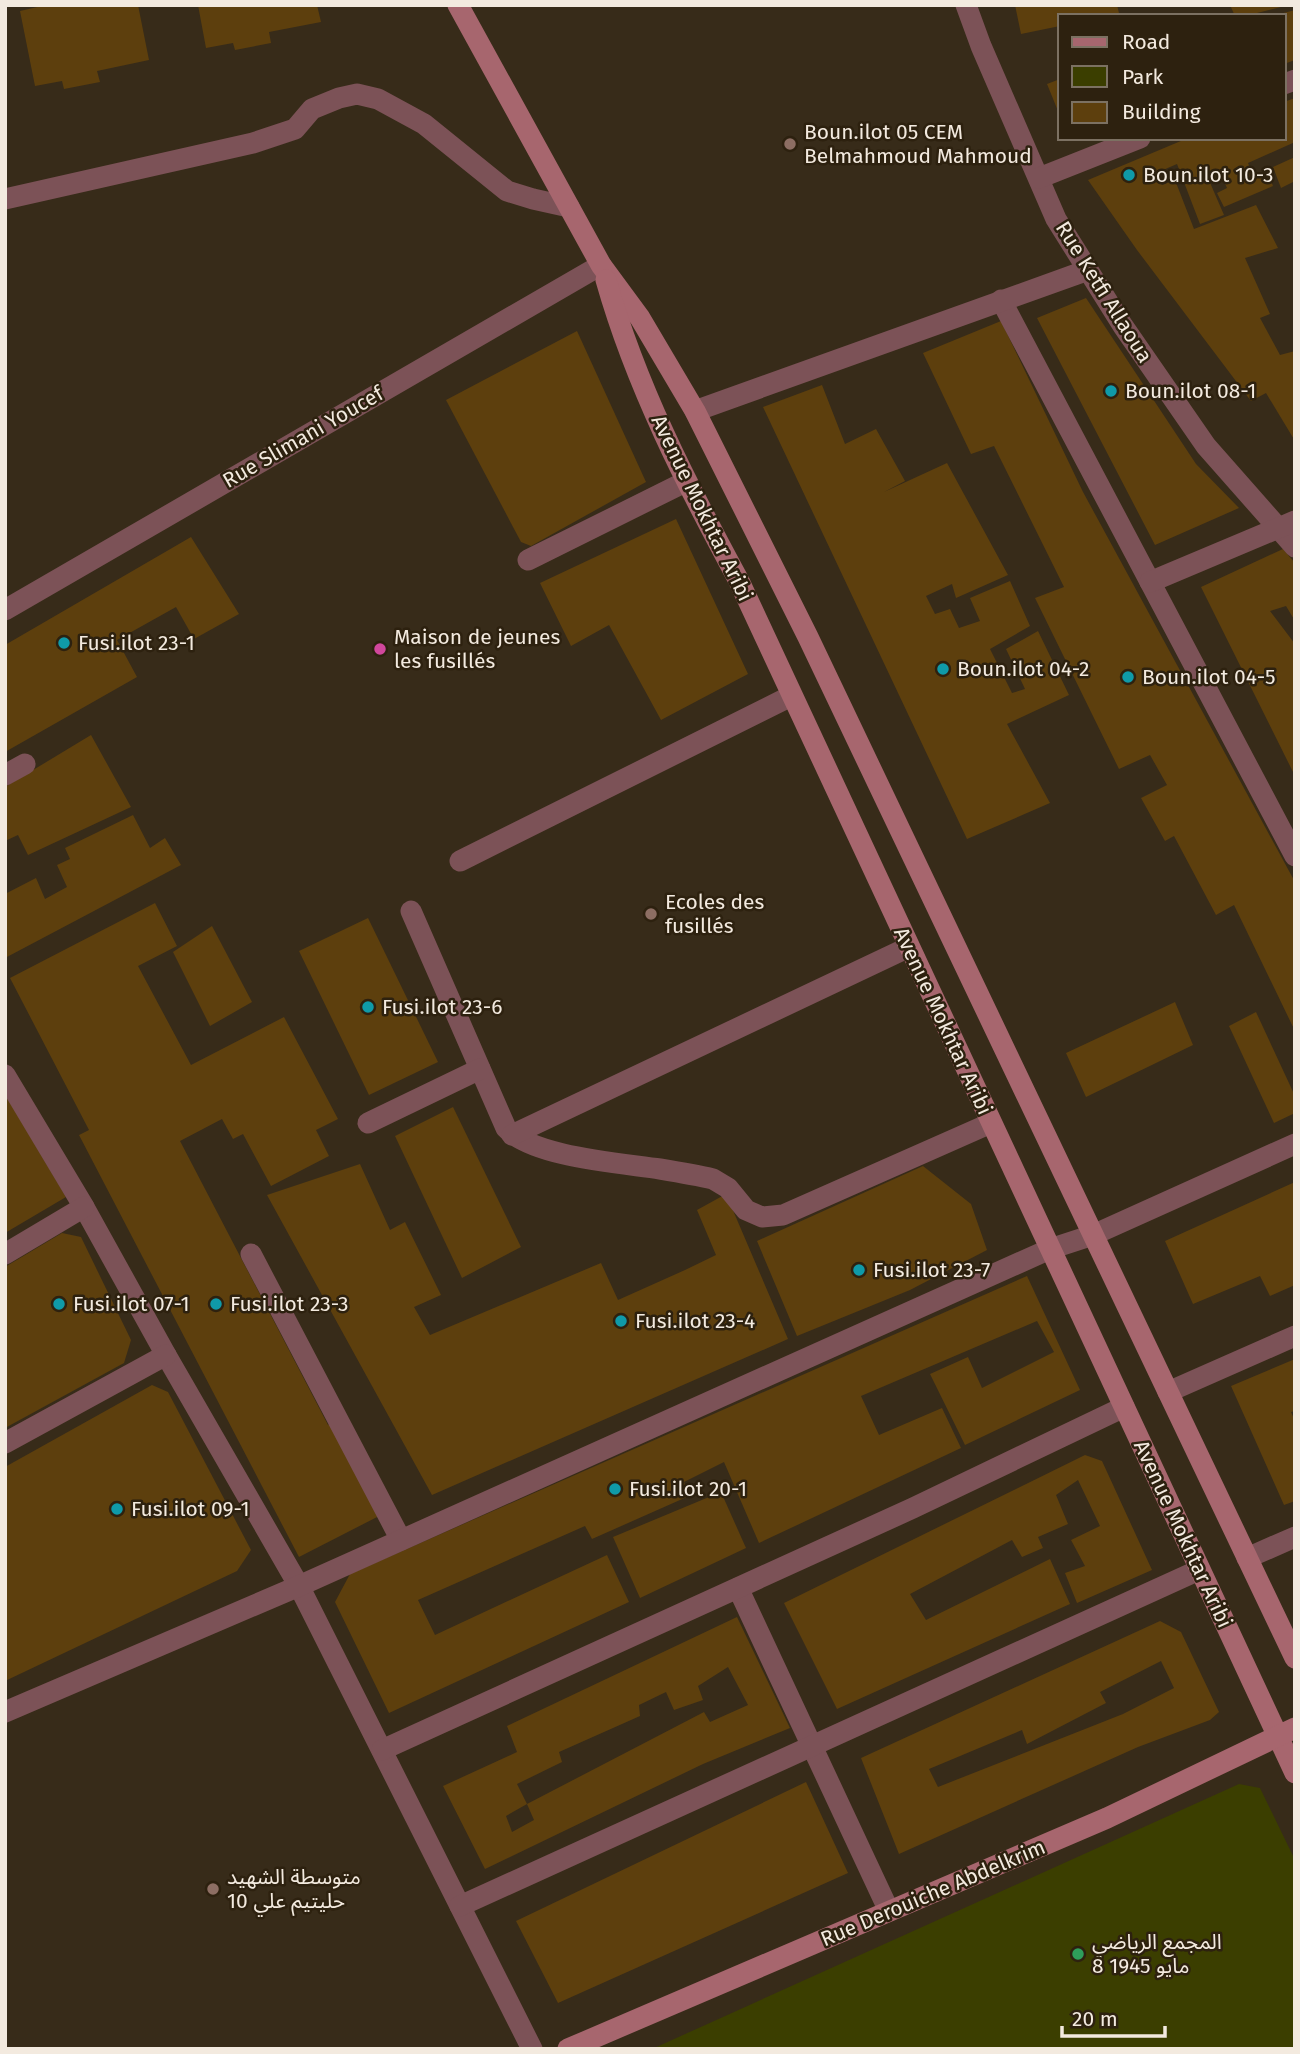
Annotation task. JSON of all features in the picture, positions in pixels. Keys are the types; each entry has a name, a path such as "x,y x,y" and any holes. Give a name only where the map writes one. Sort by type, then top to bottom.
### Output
{"main road":[{"name":"Avenue Mokhtar Aribi","path":"458,5 601,265 640,318 695,411 808,637 1295,1658"},
{"name":"Avenue Mokhtar Aribi","path":"601,265 620,331 685,482 738,582 1199,1570 1286,1732 1295,1773"},
{"name":"Rue Derouiche Abdelkrim","path":"568,2049 1107,1818 1286,1732"}],"street":[{"name":"Rue Ketfi Allaoua","path":"966,5 1056,219 1122,326 1206,446 1287,525 1295,547"},
{"path":"5,199 253,143 295,129 312,109 356,94 378,99 424,124 507,191 569,207"},
{"path":"1038,178 1135,140"},
{"name":"Rue Slimani Youcef","path":"5,610 601,265"},
{"path":"695,411 1088,270"},
{"path":"1001,300 1295,856"},
{"path":"528,560 685,482"},
{"path":"1150,582 1287,525"},
{"path":"460,861 791,696"},
{"path":"5,775 25,764"},
{"path":"411,911 506,1128 512,1135 529,1143 582,1158 713,1179 728,1188 746,1210 762,1217 783,1215 991,1123"},
{"path":"512,1135 909,947"},
{"path":"368,1123 480,1069"},
{"path":"5,1075 84,1207 299,1586 532,2049"},
{"path":"5,1713 299,1586 1050,1249 1093,1235 1295,1144"},
{"path":"5,1254 84,1207"},
{"path":"251,1254 401,1540"},
{"path":"1168,1392 1295,1336"},
{"path":"5,1443 166,1355"},
{"path":"382,1750 926,1502 1124,1407"},
{"path":"1247,1558 1295,1537"},
{"path":"460,1906 1199,1570"},
{"path":"738,1588 889,1912"}],"green space":[{"name":"المجمع الرياضي 8 مايو 1945","path":"1239,1784 1260,1788 1295,1860 1295,2049 652,2049"}],"building":[{"path":"46,5 138,5 149,60 97,71 100,82 64,89 62,81 35,86 20,11"},
{"path":"198,5 317,5 321,22 269,32 271,43 235,50 233,43 206,48"},
{"path":"1015,5 1117,5 1119,13 1115,14 1058,14 1058,26 1021,34"},
{"path":"1230,5 1285,6 1253,14 1234,14"},
{"path":"1295,10 1295,60 1286,63 1286,14 1280,14"},
{"path":"1058,80 1058,111 1047,84"},
{"path":"1295,98 1295,142 1248,163 1254,177 1267,171 1273,186 1224,207 1217,193 1227,188 1220,172 1208,178 1224,215 1200,224 1177,164 1156,173 1162,185 1175,180 1194,229 1256,205 1278,248 1245,258 1270,314 1260,318 1280,355 1295,351 1295,441 1266,393 1251,401 1137,250 1088,180 1183,140 1286,140 1286,101"},
{"name":"Boun.ilot 10-3","path":"1295,157 1295,181 1281,188 1273,167"},
{"name":"Boun.ilot 08-1","path":"1086,298 1196,464 1239,508 1155,545 1037,318"},
{"name":"Boun.ilot 04-5","path":"1001,321 1083,492 1295,882 1295,1031 1234,905 1216,915 1174,836 1165,841 1141,798 1167,785 1150,755 1119,769 1035,598 1064,587 994,446 971,454 923,353"},
{"path":"577,331 646,482 531,546 521,542 446,400"},
{"name":"Boun.ilot 04-2","path":"822,385 845,444 876,429 905,481 884,492 947,463 1008,575 956,598 952,584 926,596 935,614 950,609 959,628 980,621 970,598 1010,581 1030,626 990,649 1012,693 1025,689 1006,649 1038,631 1069,695 1007,724 1050,803 967,839 763,407"},
{"path":"676,519 748,674 661,720 609,625 571,646 540,583"},
{"name":"Fusi.ilot 23-1","path":"191,537 239,614 194,639 176,607 117,640 137,677 5,752 5,645"},
{"path":"1283,549 1295,563 1295,621 1286,606 1270,611 1295,644 1295,776 1201,587"},
{"path":"91,735 131,807 28,855 18,835 5,841 5,787"},
{"path":"133,815 150,848 165,838 181,865 5,958 5,894 36,878 45,899 67,887 57,865 70,859 65,848"},
{"name":"Fusi.ilot 23-3","path":"155,903 177,946 138,966 191,1065 284,1017 338,1119 316,1130 329,1156 271,1186 243,1134 233,1139 222,1119 180,1141 328,1425 332,1422 381,1515 299,1557 79,1135 89,1130 10,978"},
{"name":"Fusi.ilot 23-6","path":"368,918 438,1062 369,1095 299,951"},
{"path":"212,926 252,1002 210,1026 173,952"},
{"path":"1175,1002 1193,1045 1086,1097 1066,1053"},
{"path":"1256,1012 1295,1096 1295,1113 1274,1123 1229,1026"},
{"path":"5,1094 66,1197 5,1233"},
{"path":"453,1107 521,1247 462,1278 395,1136"},
{"name":"Fusi.ilot 23-4","path":"360,1164 390,1230 405,1222 441,1295 414,1307 430,1335 601,1263 618,1300 685,1270 716,1255 697,1210 726,1194 788,1339 432,1495 267,1195"},
{"name":"Fusi.ilot 23-7","path":"923,1166 971,1204 987,1250 910,1290 797,1336 757,1241"},
{"path":"1295,1182 1295,1285 1270,1296 1260,1276 1193,1304 1165,1241"},
{"name":"Fusi.ilot 07-1","path":"62,1233 81,1237 131,1340 124,1363 5,1428 5,1267"},
{"name":"Fusi.ilot 20-1","path":"1027,1276 1080,1390 965,1445 930,1374 968,1357 982,1388 1054,1352 1037,1321 861,1396 879,1435 942,1408 961,1448 759,1543 724,1462 684,1482 689,1496 592,1539 585,1526 418,1600 435,1635 607,1555 629,1602 389,1713 335,1602 350,1574"},
{"path":"1295,1359 1295,1411 1291,1412 1295,1421 1295,1501 1284,1505 1231,1386"},
{"name":"Fusi.ilot 09-1","path":"152,1385 168,1392 251,1550 237,1571 5,1681 5,1467"},
{"path":"1085,1455 1102,1461 1152,1570 1077,1603 1065,1573 1085,1566 1071,1540 1100,1526 1078,1480 1056,1495 1068,1524 1038,1537 1043,1548 1022,1557 1012,1540 910,1594 926,1620 1050,1559 1070,1604 837,1709 784,1603"},
{"path":"721,1492 746,1548 640,1598 613,1537"},
{"path":"737,1617 790,1728 703,1764 485,1869 443,1786 517,1752 507,1726","holes":["728,1667 748,1705 710,1722 704,1712 527,1804 517,1784 562,1762 559,1752 640,1716 639,1705 666,1692 674,1710 703,1700 698,1686","527,1804 534,1820 512,1832 506,1816"]},
{"path":"1160,1621 1181,1632 1219,1712 1210,1720 1138,1747 899,1854 861,1758","holes":["1161,1661 1174,1688 1123,1714 938,1787 929,1769 1022,1730 1027,1744 1106,1703 1100,1692"]},
{"path":"806,1782 848,1873 558,2003 516,1921"}],"place":[{"name":"Boun.ilot 05 CEM Belmahmoud Mahmoud","path":"790,144"},
{"name":"Boun.ilot 10-3","path":"1129,175"},
{"name":"Boun.ilot 08-1","path":"1111,391"},
{"name":"Fusi.ilot 23-1","path":"64,643"},
{"name":"Maison de jeunes les fusillés","path":"380,649"},
{"name":"Boun.ilot 04-2","path":"943,669"},
{"name":"Boun.ilot 04-5","path":"1128,677"},
{"name":"Ecoles des fusillés","path":"651,914"},
{"name":"Fusi.ilot 23-6","path":"368,1007"},
{"name":"Fusi.ilot 23-7","path":"859,1270"},
{"name":"Fusi.ilot 07-1","path":"59,1304"},
{"name":"Fusi.ilot 23-3","path":"216,1304"},
{"name":"Fusi.ilot 23-4","path":"621,1321"},
{"name":"Fusi.ilot 20-1","path":"615,1489"},
{"name":"Fusi.ilot 09-1","path":"117,1509"},
{"name":"متوسطة الشهيد حليتيم علي 10","path":"213,1889"},
{"name":"المجمع الرياضي 8 مايو 1945","path":"1078,1954"}]}
